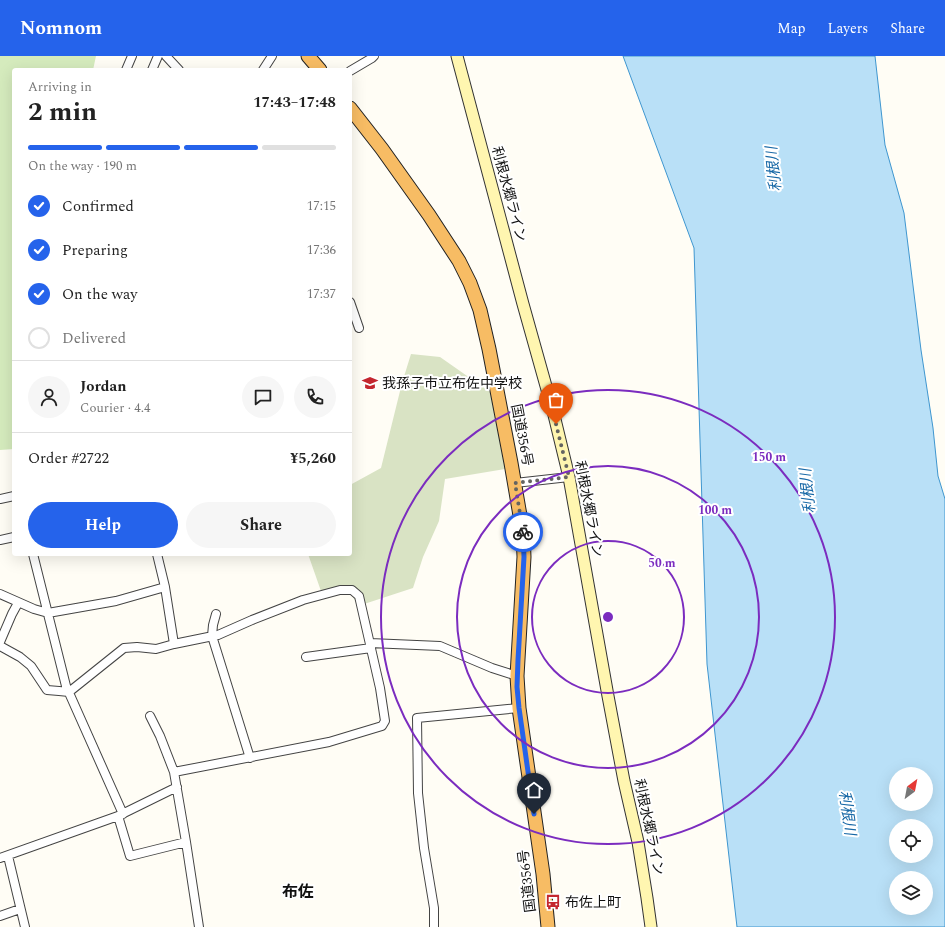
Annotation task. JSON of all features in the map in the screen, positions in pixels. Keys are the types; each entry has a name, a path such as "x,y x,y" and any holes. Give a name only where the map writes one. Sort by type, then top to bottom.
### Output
{"highway":[{"path":"308,56 318,68"},
{"name":"国道356号","path":"352,111 382,149 460,261 470,282 480,310 515,483 523,533 524,557 517,676 519,708 543,874 548,927"}],"main road":[{"name":"利根水郷ライン","path":"457,56 553,411 569,477 624,781 638,842 651,927"}],"street":[{"path":"127,68 132,56"},
{"path":"153,68 158,56"},
{"path":"166,56 177,68"},
{"path":"264,68 272,56"},
{"path":"352,69 374,56"},
{"path":"352,308 359,328"},
{"path":"515,483 569,477"},
{"path":"0,499 12,496"},
{"path":"0,540 12,537"},
{"path":"34,556 66,686 120,815 130,856 186,842"},
{"path":"157,556 174,644"},
{"path":"0,594 34,609 48,612 116,601 164,587"},
{"path":"0,646 20,657 31,666 47,690 69,692 124,648 137,647 156,649 218,635 303,600 340,590 352,590 359,596 385,714 385,721 382,726 329,742 174,772"},
{"path":"0,642 18,603"},
{"path":"216,614 212,636 250,758"},
{"path":"306,657 370,646 440,646 492,668 517,676"},
{"path":"434,927 434,908 424,848 418,793 417,718 519,708"},
{"path":"150,716 160,736 174,772 199,927"},
{"path":"25,927 4,857 120,815 177,787"},
{"path":"0,916 20,909"}],"green space":[{"path":"0,56 96,56 93,68 12,68 12,449 0,450"},
{"path":"411,354 440,357 490,392 505,469 445,479 439,521 423,557 413,588 358,606 349,590 322,594 309,556 352,556 352,484 381,468 402,383"}],"water":[{"name":"利根川","path":"623,56 875,56 885,145 904,213 938,476 945,499 945,927 737,927 707,664 694,248"}],"way so far":[{"path":"523,532 515,483 569,477 556,424"}],"place":[{"name":"我孫子市立布佐中学校","path":"370,383"},
{"name":"布佐上町","path":"553,902"}],"district":[{"name":"布佐","path":"298,892"}],"route":[{"path":"523,532 524,557 517,687 534,814"}]}
